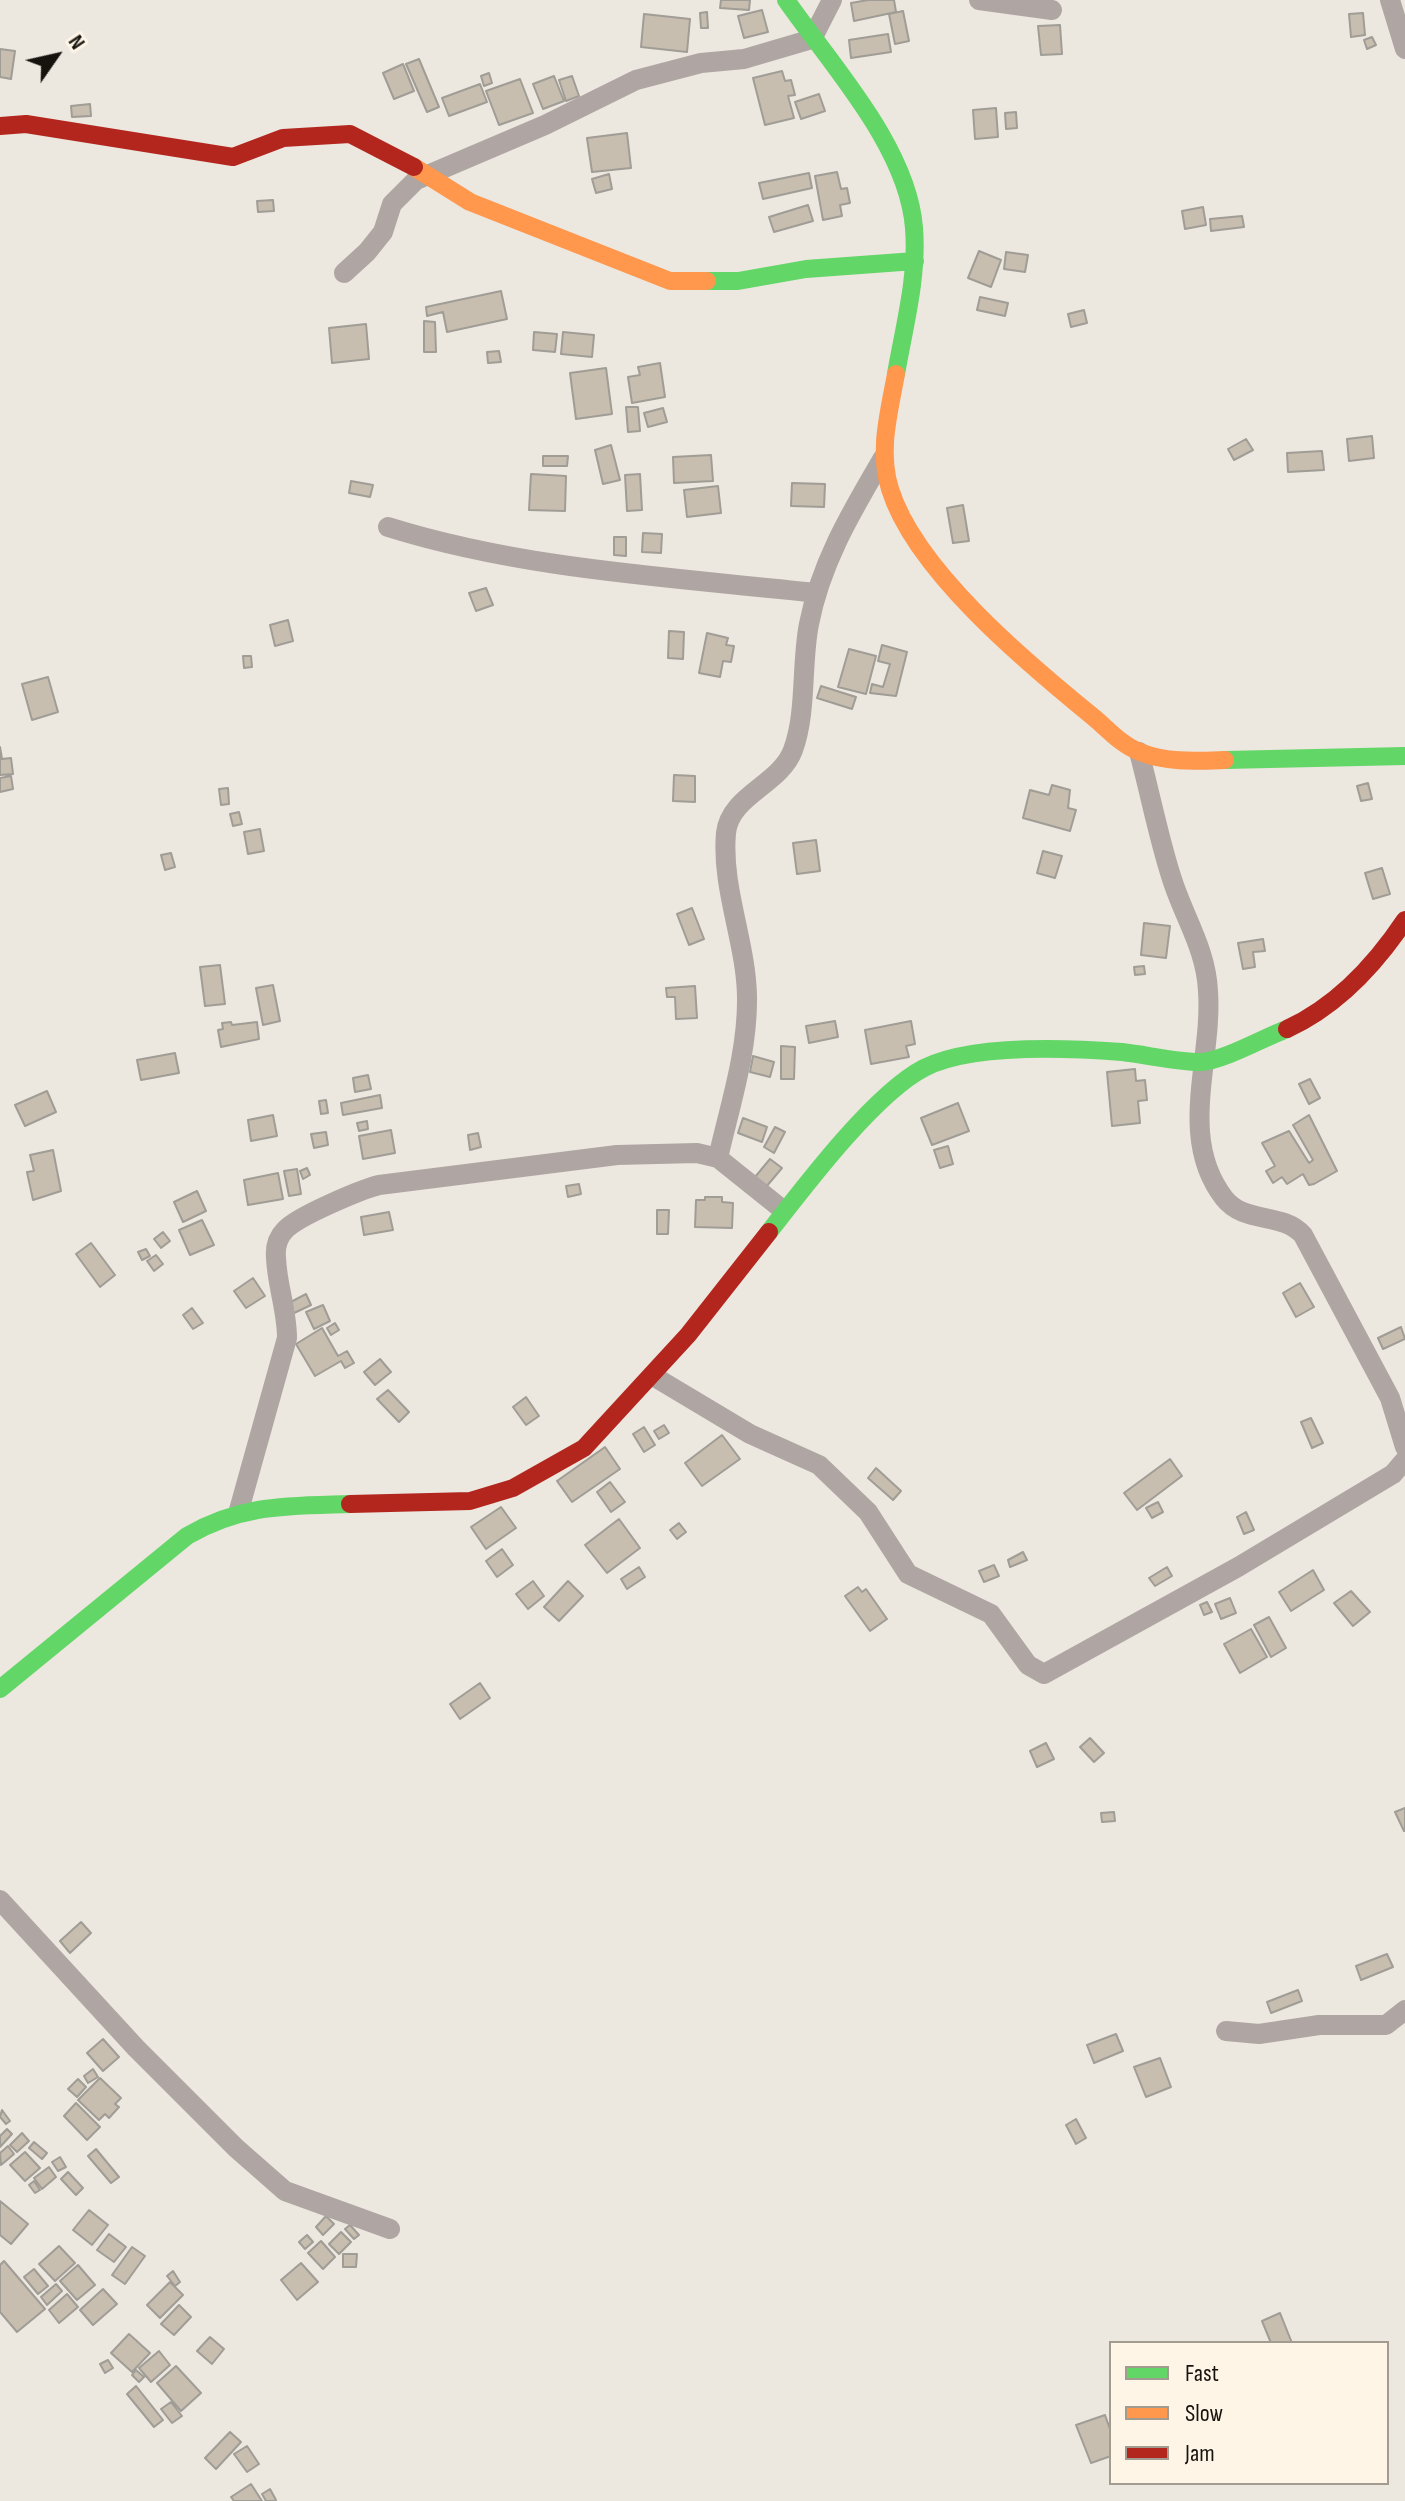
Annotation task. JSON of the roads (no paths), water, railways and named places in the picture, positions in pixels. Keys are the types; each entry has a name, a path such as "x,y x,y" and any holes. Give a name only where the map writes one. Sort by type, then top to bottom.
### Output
{"street":[{"path":"718,1158 745,1042 747,995 726,835 731,816 789,761 796,742 808,627 816,593 844,525 883,458 894,371 915,261 916,232 896,165 786,0"},
{"path":"344,273 383,232 392,204 402,191 428,175 545,125 636,80 701,63 744,59 812,39 832,0"},
{"path":"979,0 1052,10"},
{"path":"1390,0 1405,49"},
{"path":"0,126 26,124 233,157 283,138 350,134 428,175 470,202 670,281 738,281 806,269 915,261"},
{"path":"883,458 899,510 932,562 969,606 1059,690 1139,752 1179,759 1220,760 1405,756"},
{"path":"388,527 449,546 509,554 566,568 816,593"},
{"path":"653,1376 750,1434 819,1465 868,1512 908,1574 991,1614 1028,1665 1044,1674 1238,1567 1404,1460 1390,1398 1303,1235 1294,1225 1280,1219 1240,1212 1225,1200 1212,1178 1201,1147 1198,1115 1209,1010 1204,960 1197,936 1171,879 1139,752"},
{"path":"0,1689 187,1536 239,1510 470,1501 513,1488 584,1448 653,1376 783,1210 888,1096 920,1070 950,1056 976,1051 1120,1052 1204,1062 1291,1027 1340,996 1385,950 1405,920"},
{"path":"239,1510 287,1338 287,1318 276,1258 277,1240 287,1228 362,1190 379,1185 617,1155 697,1153 718,1158 783,1210"},
{"path":"0,1900 136,2048 236,2148 285,2191 390,2229"},
{"path":"1226,2031 1259,2034 1319,2025 1386,2025 1405,2010"}]}
